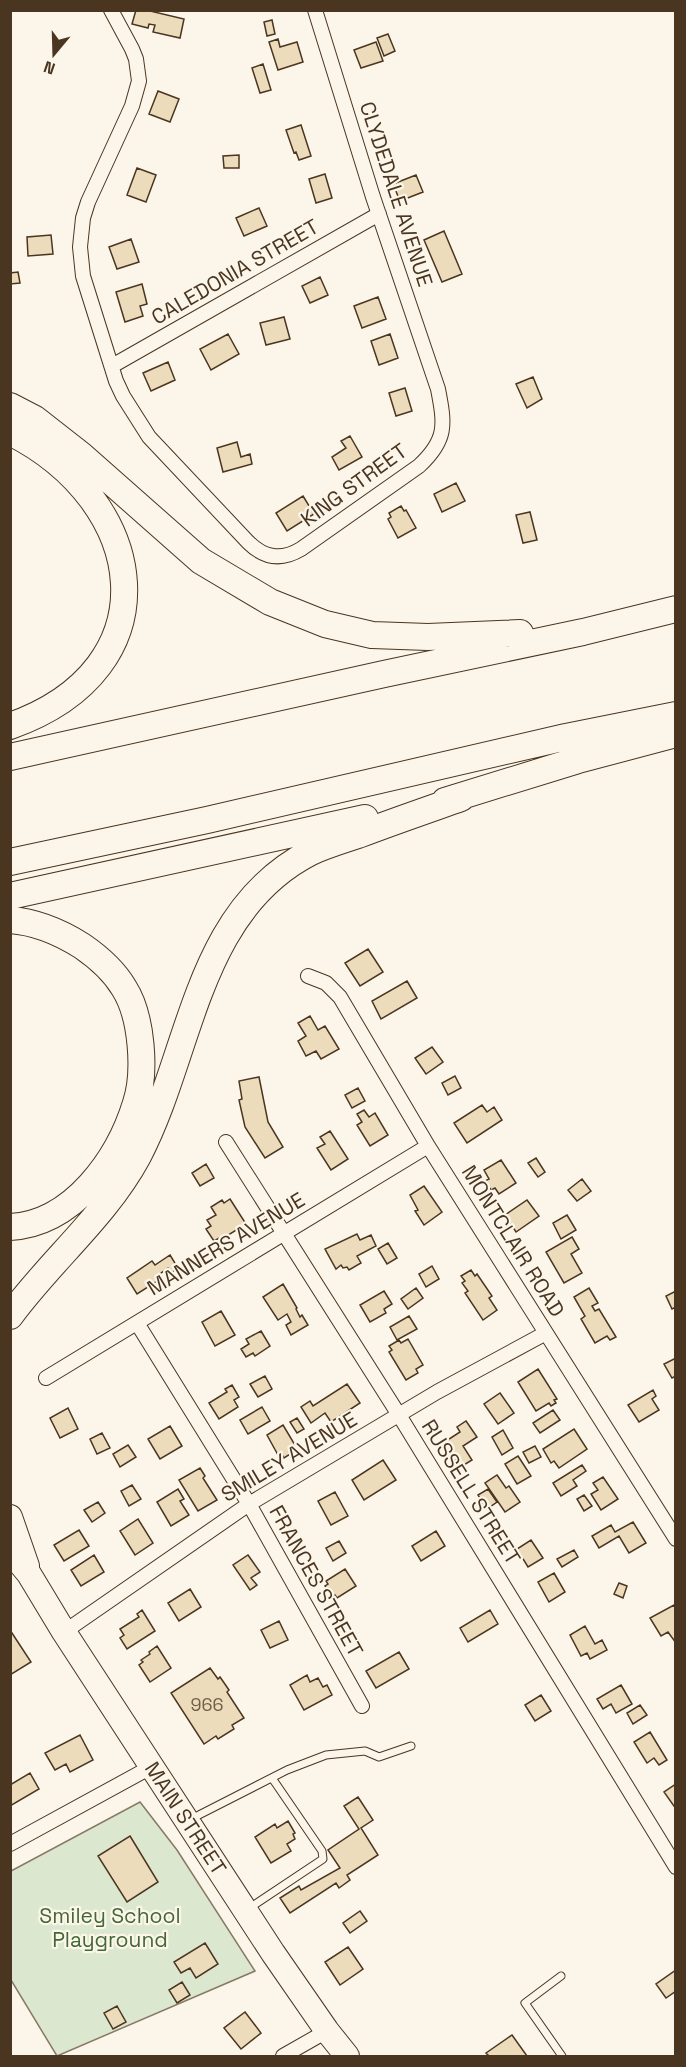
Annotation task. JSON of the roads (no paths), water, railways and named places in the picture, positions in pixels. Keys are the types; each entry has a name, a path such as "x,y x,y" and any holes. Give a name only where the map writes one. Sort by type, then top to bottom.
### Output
{"highway":[{"path":"10,406 35,419 81,455 201,561 270,602 325,624 372,634 428,637 583,632"},
{"path":"10,432 55,461 71,475 96,504 114,535 120,552 124,585 121,621 108,654 98,669 68,697 27,720 10,726"},
{"path":"10,757 583,632 675,609"},
{"path":"10,862 207,820 566,737 675,715"},
{"path":"10,1316 88,1227 127,1175 153,1121 208,969 239,913 259,890 311,852 461,798 578,760 675,734"},
{"path":"10,896 461,798"},
{"path":"10,920 31,921 69,938 99,957 125,988 136,1018 142,1060 137,1102 121,1139 94,1183 66,1209 24,1227 10,1227"},
{"name":"MAIN STREET","path":"10,1517 29,1574"},
{"name":"MAIN STREET","path":"10,1551 29,1574 64,1632 245,1911 327,2031 347,2056"}],"street":[{"path":"111,10 136,59 139,81 132,106 88,202 83,218 80,247 87,291 112,366"},
{"name":"CLYDEDALE AVENUE","path":"315,10 379,214 438,389"},
{"name":"CALEDONIA STREET","path":"112,366 379,214"},
{"name":"KING STREET","path":"112,366 127,405 149,437 248,542 258,551 270,557 285,556 301,549 428,457 435,449 443,432 443,414 438,389"},
{"name":"MONTCLAIR ROAD","path":"308,976 326,983 340,997 428,1146 675,1539"},
{"name":"RUSSELL STREET","path":"226,1142 399,1415 675,1867"},
{"name":"MANNERS AVENUE","path":"46,1378 428,1146"},
{"name":"FRANCES STREET","path":"137,1323 249,1504 362,1707"},
{"name":"SMILEY AVENUE","path":"64,1632 249,1504 399,1415 546,1333"},
{"path":"10,1844 151,1767"},
{"path":"283,2056 327,2031"}],"lane":[{"path":"186,1821 287,1770 326,1755 365,1751 379,1757 411,1746"},
{"path":"245,1911 323,1859 322,1851 272,1778"},
{"path":"561,1976 525,2003 562,2056"}],"park label":[{"name":"Smiley School Playground","path":"110,1928"}]}
